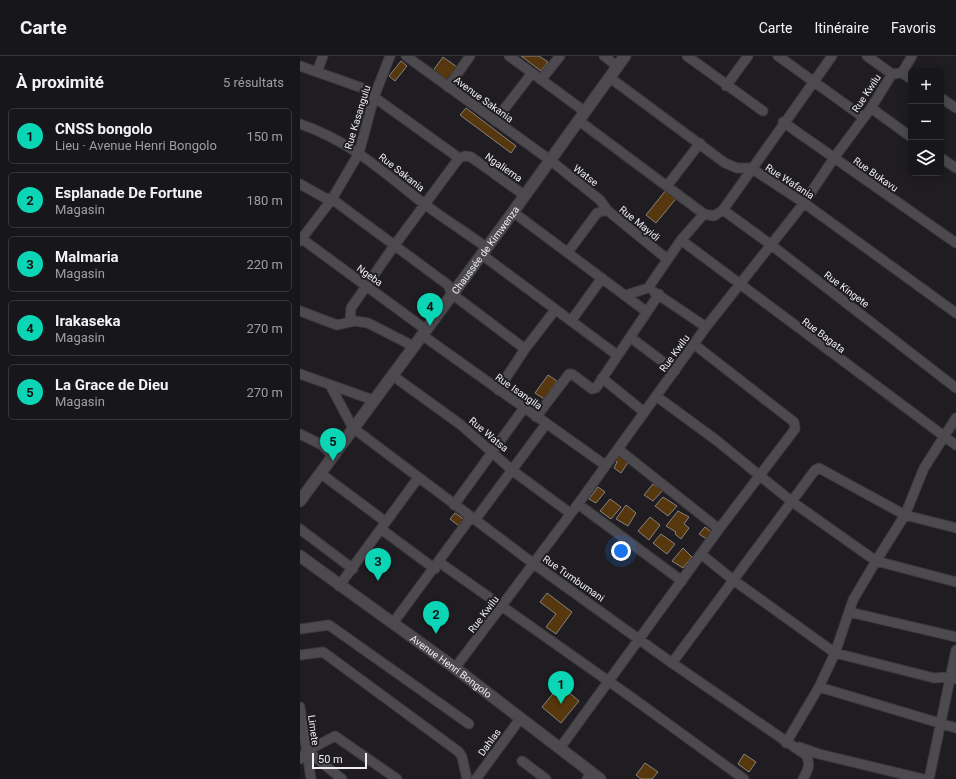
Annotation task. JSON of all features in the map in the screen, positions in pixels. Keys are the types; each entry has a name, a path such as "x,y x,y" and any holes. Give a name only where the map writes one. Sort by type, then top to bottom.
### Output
{"street":[{"path":"317,72 323,56"},
{"name":"Rue Kasangulu","path":"301,240 332,199 359,153 374,97 390,56"},
{"name":"Avenue Sakania","path":"406,56 550,160"},
{"path":"448,87 470,56"},
{"path":"509,56 541,80 667,186 704,214 714,216 723,210 783,122 832,56"},
{"path":"541,80 560,56"},
{"path":"604,56 617,66"},
{"name":"Chaussée de Kimwenza","path":"301,498 625,56"},
{"path":"687,56 726,86 763,111"},
{"path":"726,86 748,56"},
{"path":"778,56 812,82 863,117"},
{"path":"867,56 892,74"},
{"path":"908,77 902,73 912,56"},
{"path":"300,66 368,90 374,97 459,158 366,286 352,308 350,321"},
{"path":"495,121 532,73"},
{"name":"Rue Kwilu","path":"455,668 534,564 738,284 804,203 834,158 871,108 892,74 902,73"},
{"name":"Rue Wafania","path":"610,77 725,163 737,168 751,168 804,203 956,313"},
{"path":"944,100 956,108"},
{"path":"871,108 908,135"},
{"name":"Rue Bukavu","path":"783,122 956,243"},
{"name":"Rue Sakania","path":"300,124 336,138 359,153 484,250 555,310 617,355"},
{"path":"667,186 700,143"},
{"name":"Ngaliema","path":"459,158 465,156 471,157 524,195"},
{"name":"Watse","path":"550,160 600,200 607,210"},
{"path":"944,160 956,168"},
{"path":"300,184 325,198 332,199 448,285 452,294 525,349"},
{"name":"Rue Mayidi","path":"568,252 597,213 607,210 667,259"},
{"name":"Rue Kingete","path":"723,210 770,244 956,388"},
{"path":"512,212 647,312"},
{"path":"626,295 648,288 681,240 704,214"},
{"name":"Ngeba","path":"301,240 366,286 423,332"},
{"name":"Rue Bagata","path":"681,240 738,284 956,445"},
{"path":"571,321 602,278"},
{"path":"648,288 706,327"},
{"path":"536,417 569,374 572,374 592,389 596,388 659,294"},
{"path":"300,310 332,324 343,324 350,321 368,323 413,346"},
{"path":"498,390 525,349 555,310"},
{"name":"Rue Isangila","path":"423,332 498,390 605,465"},
{"path":"630,337 675,371"},
{"path":"560,748 719,529 795,429 796,425 750,387 695,345"},
{"path":"300,374 373,400"},
{"name":"Rue Watsa","path":"392,375 462,425 514,471 570,513"},
{"path":"602,378 644,412"},
{"path":"330,385 353,428"},
{"path":"656,396 716,440 791,501 876,561 956,582"},
{"path":"454,505 524,408"},
{"path":"786,742 819,688 835,653 853,600 905,515 924,468 956,418"},
{"path":"393,623 473,519 514,471 546,424"},
{"name":"Rue Tumbumani","path":"353,428 534,564 641,638 672,663 786,742"},
{"path":"300,434 322,445 333,456"},
{"path":"618,449 719,529"},
{"path":"672,663 732,579 815,470 819,468 905,515 956,528"},
{"path":"320,473 384,525 437,565 502,607 631,696 744,779"},
{"path":"339,586 418,478"},
{"path":"578,504 682,581"},
{"path":"300,529 352,569"},
{"path":"701,554 732,579 835,653 934,678 953,678"},
{"name":"Avenue Henri Bongolo","path":"300,556 339,586 455,668 560,748 593,777"},
{"path":"849,612 956,637"},
{"path":"300,629 329,625 469,724"},
{"path":"929,779 953,678 956,650"},
{"path":"300,655 322,652 459,752 462,756 467,779"},
{"path":"819,688 956,728"},
{"name":"Limete","path":"300,708 303,749 311,779"},
{"name":"Dahlas","path":"476,779 520,719"},
{"path":"300,759 303,749 331,736 338,737 397,779"},
{"path":"786,742 806,755 809,762 808,769 803,779"},
{"path":"786,742 819,754 923,779"},
{"path":"303,749 342,779"},
{"path":"522,761 546,779"}],"building":[{"path":"521,56 539,56 548,62 541,71"},
{"path":"443,57 457,67 447,82 432,72"},
{"path":"401,61 407,66 395,81 389,76"},
{"path":"466,108 516,146 511,153 460,115"},
{"path":"666,190 679,195 656,223 646,215"},
{"path":"548,375 557,381 544,399 535,393"},
{"path":"620,454 629,461 621,473 614,468 617,462 615,460"},
{"path":"653,484 663,490 653,501 644,495"},
{"path":"598,487 605,492 596,503 589,499"},
{"path":"663,497 677,506 668,516 655,506"},
{"path":"610,499 621,507 611,519 600,511"},
{"path":"626,505 636,513 628,526 616,519"},
{"path":"678,511 689,517 684,524 689,528 681,539 675,534 676,532 666,526"},
{"path":"455,513 468,522 463,529 450,519"},
{"path":"650,517 660,525 649,540 638,531"},
{"path":"705,527 713,533 708,540 699,534"},
{"path":"661,534 675,544 667,554 653,543"},
{"path":"683,548 692,557 683,568 672,561"},
{"path":"547,593 572,612 556,634 546,627 556,614 540,602"},
{"path":"560,685 579,701 561,723 542,707"},
{"path":"744,754 756,762 749,772 738,764"},
{"path":"645,763 658,772 652,779 641,779 636,775"}],"place":[{"name":"Irakaseka","path":"430,326"},
{"name":"La Grace de Dieu","path":"333,461"},
{"name":"Malmaria","path":"378,581"},
{"name":"Esplanade De Fortune","path":"436,634"},
{"name":"CNSS bongolo","path":"561,704"}]}
